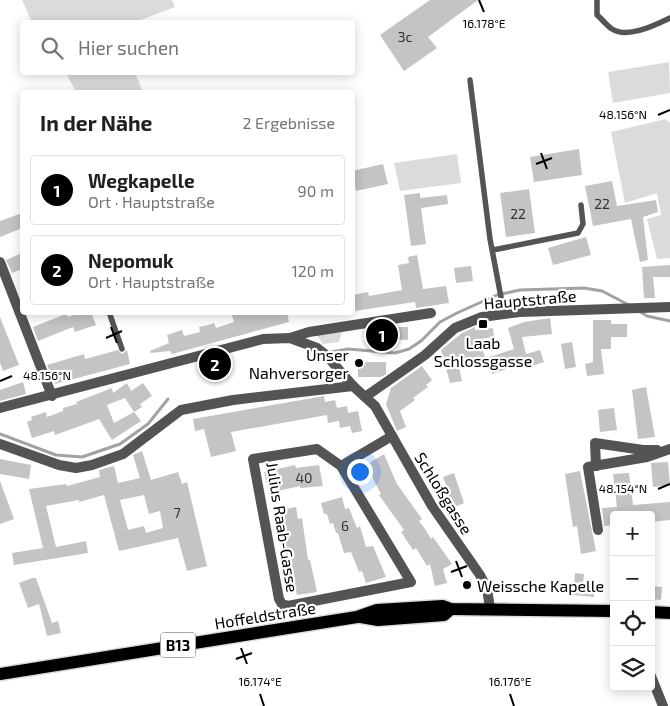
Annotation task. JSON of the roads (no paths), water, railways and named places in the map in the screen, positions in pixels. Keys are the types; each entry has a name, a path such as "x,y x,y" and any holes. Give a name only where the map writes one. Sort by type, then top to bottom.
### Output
{"main road":[{"name":"Hoffeldstraße","path":"0,674 357,617 378,620 444,615 451,609 490,608 610,611"},
{"path":"655,612 670,614"}],"street":[{"path":"0,262 20,314"},
{"name":"Hauptstraße","path":"365,397 418,361 461,325 482,317 504,313 670,307"},
{"path":"290,338 309,332 431,313"},
{"path":"21,315 52,396"},
{"path":"0,408 52,396 127,370 274,336 290,338 317,348 333,362 352,386 365,397"},
{"path":"0,444 58,465 76,468 92,465 123,454 181,410 233,400 352,386"},
{"name":"Schloßgasse","path":"365,397 375,406 432,506 480,575 487,590 490,608"},
{"path":"341,466 392,436"},
{"path":"596,466 595,443 643,450 670,449"},
{"name":"Julius Raab-Gasse","path":"317,449 341,466 411,582 288,606 282,604 279,599 253,460 317,449"},
{"path":"598,530 588,467 647,457 670,449"},
{"path":"655,686 663,706"}],"lane":[{"path":"597,0 597,15 612,30 624,32 648,28 670,18"},
{"path":"470,80 493,250 504,313"},
{"path":"493,250 578,232 583,224 581,205"},
{"path":"110,315 122,349"}],"waterway":[{"path":"331,352 348,349 395,353 409,349 421,341 440,322 497,295 520,290 584,288 602,291 629,305"},
{"path":"639,311 647,316 670,321"},
{"path":"0,434 56,455 82,457 120,444 148,424 168,399"}],"place":[{"name":"Laab Schlossgasse","path":"483,324"},
{"name":"Wegkapelle","path":"382,335"},
{"name":"Unser Nahversorger","path":"359,363"},
{"name":"Nepomuk","path":"215,364"},
{"name":"Weissche Kapelle","path":"467,585"}]}
